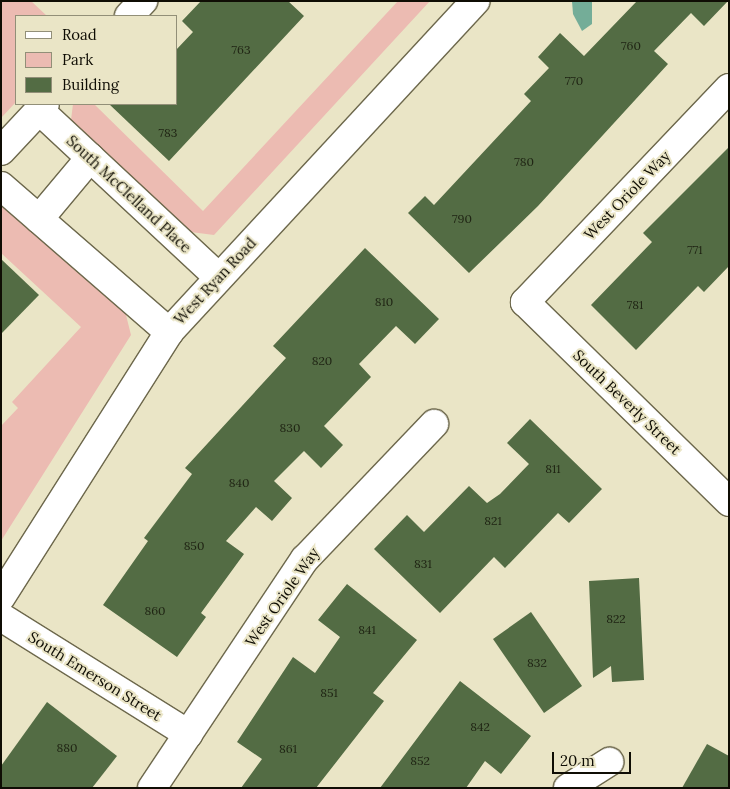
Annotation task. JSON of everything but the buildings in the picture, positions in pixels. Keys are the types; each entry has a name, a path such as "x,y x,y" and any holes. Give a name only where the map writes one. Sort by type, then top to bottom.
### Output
{"street":[{"path":"129,15 143,1"},
{"name":"West Ryan Road","path":"1,597 169,332 476,1"},
{"name":"West Oriole Way","path":"525,302 729,88"},
{"path":"1,151 42,107"},
{"name":"South McClelland Place","path":"42,107 90,158 218,277"},
{"path":"38,219 90,158"},
{"path":"1,186 169,332"},
{"name":"South Beverly Street","path":"525,302 729,502"},
{"name":"West Oriole Way","path":"152,788 305,559 434,424"},
{"name":"South Emerson Street","path":"1,617 188,734"},
{"path":"568,788 609,762"}],"green space":[{"path":"1,1 31,1 46,15 15,15 15,103 1,118"},
{"path":"398,1 430,1 214,235 183,231 71,120 73,105 95,105 203,211"},
{"path":"1,207 14,211 125,311 131,335 1,541 1,426 18,408 12,402 81,327 1,253"}],"shaded area":[{"path":"572,1 592,1 592,24 582,31 573,14"}]}
